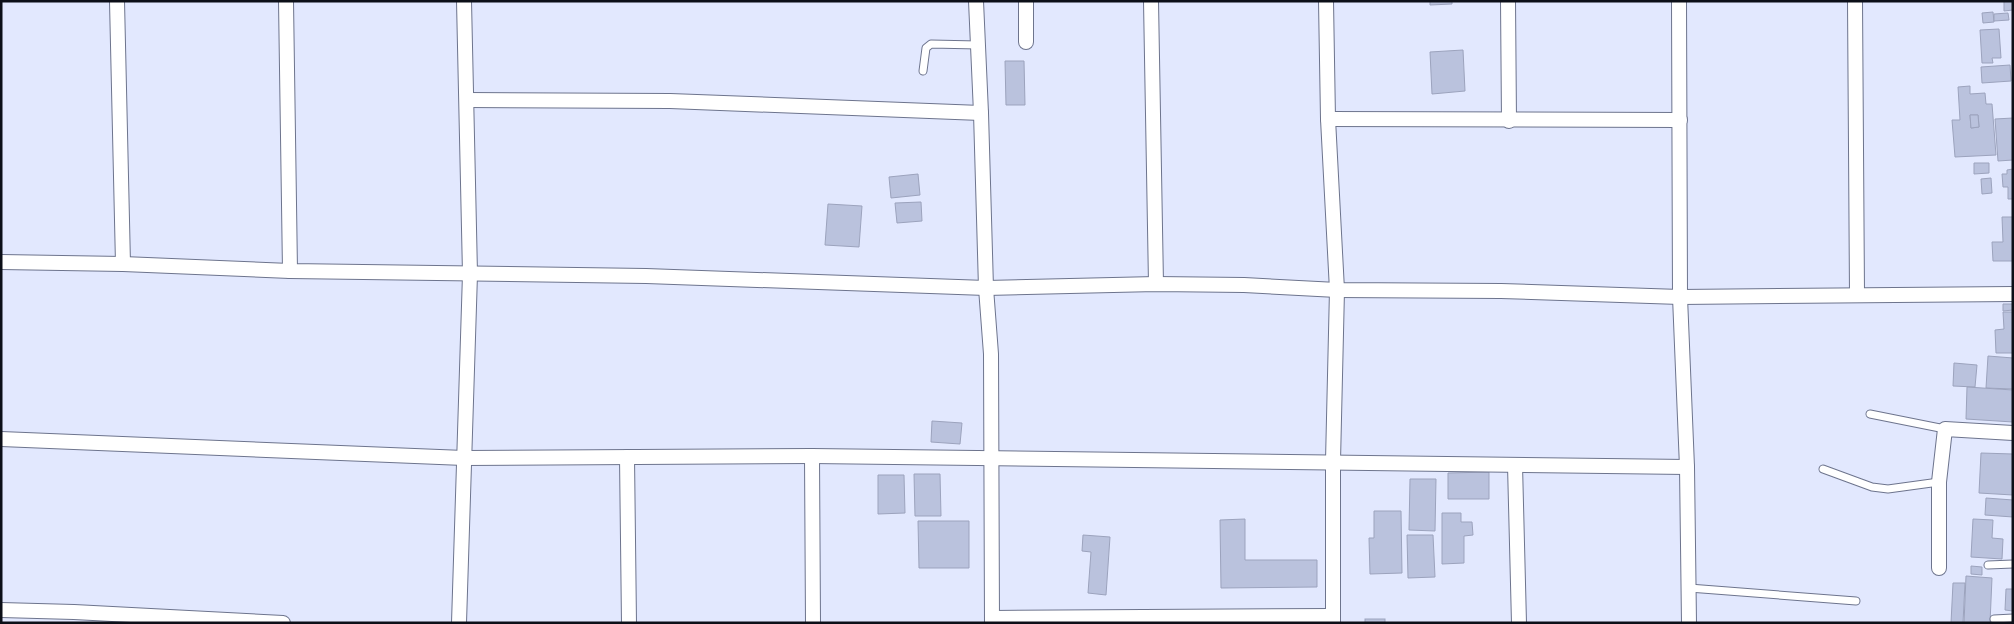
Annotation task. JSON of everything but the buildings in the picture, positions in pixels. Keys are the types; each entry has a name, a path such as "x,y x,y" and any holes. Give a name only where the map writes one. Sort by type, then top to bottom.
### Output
{"street":[{"path":"117,1 123,264"},
{"path":"286,1 290,271"},
{"path":"459,623 470,274 464,1"},
{"path":"976,1 986,288 991,354 992,620 1333,619 1333,461 1337,290 1328,119 1326,1"},
{"path":"1026,1 1026,42"},
{"path":"1151,1 1156,284"},
{"path":"1508,1 1509,121"},
{"path":"1679,1 1680,297 1687,467 1689,623"},
{"path":"1855,1 1857,294"},
{"path":"467,100 670,101 981,113"},
{"path":"1328,119 1680,120"},
{"path":"1,262 123,264 290,271 656,276 986,288 1156,284 1244,285 1337,290 1501,291 1680,297 2013,294"},
{"path":"1939,568 1939,482 1945,429 2013,433"},
{"path":"1,438 464,458 992,457 1687,467"},
{"path":"812,456 813,623"},
{"path":"627,457 629,623"},
{"path":"1515,465 1519,623"},
{"path":"1,610 283,623"}],"lane":[{"path":"923,72 926,48 931,44 978,45"},
{"path":"1870,414 1945,429"},
{"path":"1823,469 1872,487 1888,489 1939,482"},
{"path":"1988,565 2013,564"},
{"path":"1689,588 1856,601"},
{"path":"1994,619 2013,618"}]}
